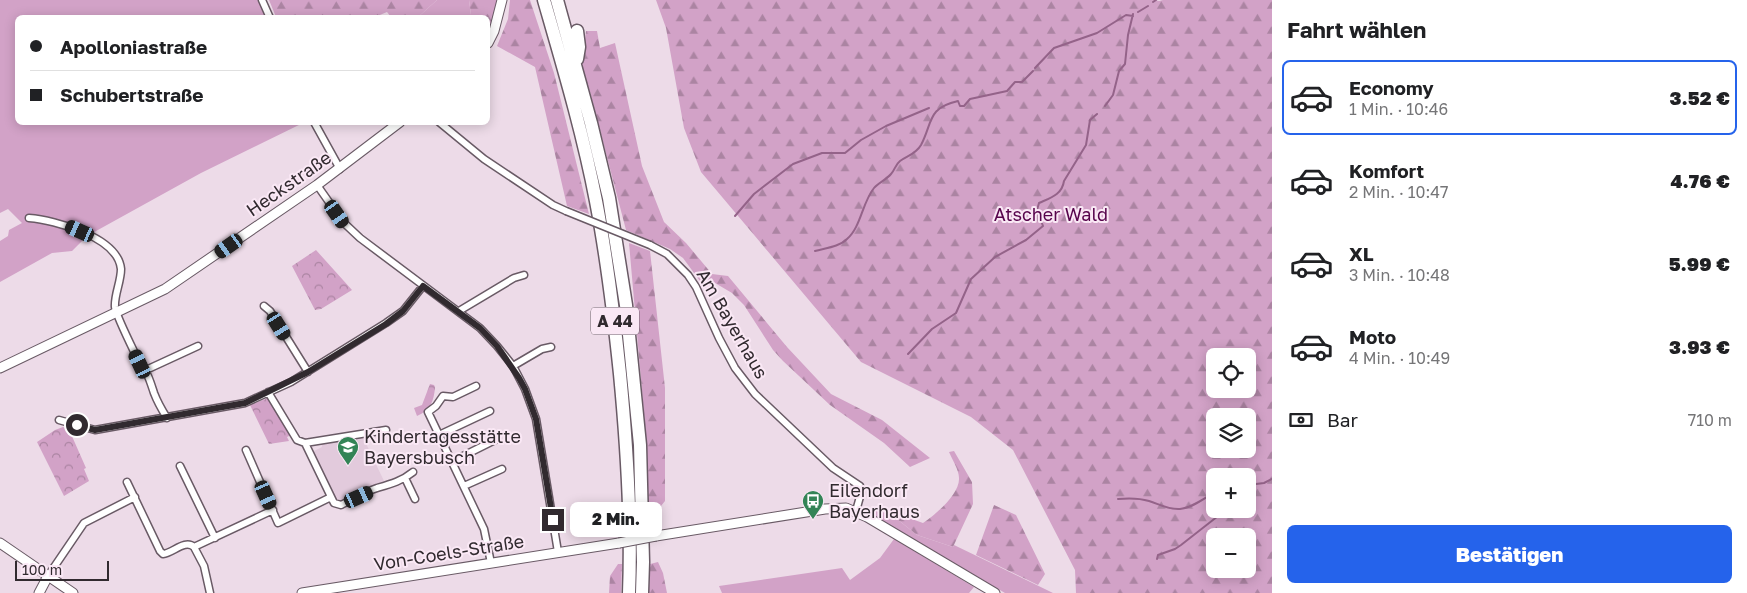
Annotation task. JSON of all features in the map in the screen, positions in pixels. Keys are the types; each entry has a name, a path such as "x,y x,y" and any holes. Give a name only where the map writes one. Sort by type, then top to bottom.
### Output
{"highway":[{"name":"A 44","path":"544,0 576,116 596,201 613,305 627,447 630,593"},
{"name":"A 44","path":"557,0 609,198 626,305 640,445 642,593"},
{"path":"576,69 577,31"}],"main road":[{"path":"490,39 494,32 502,0"},
{"name":"Heckstraße","path":"0,368 165,289 317,186 396,125"},
{"name":"Von-Coels-Straße","path":"302,593 825,509 846,508 856,511 995,593"},
{"path":"0,543 73,593"},
{"path":"39,593 48,576"}],"street":[{"path":"262,0 269,15"},
{"path":"316,125 340,169"},
{"name":"Am Bayerhaus","path":"443,125 484,159 553,205 566,212 650,245 667,254 696,287 718,338 736,368 755,394 833,468 860,486 861,493 856,511"},
{"path":"317,186 343,222 360,238 486,334 513,366 525,389 536,419 558,552"},
{"path":"29,218 66,224 94,237 111,250 118,260 120,269 115,308 140,364 146,370 167,418"},
{"path":"459,312 514,278 524,275"},
{"path":"59,420 95,430 245,403 308,372 403,311 423,286"},
{"path":"264,306 270,311 308,372"},
{"path":"146,370 198,346"},
{"path":"513,366 542,349 551,347"},
{"path":"476,386 453,397 443,396 436,406 428,412 484,529 491,563"},
{"path":"268,392 297,440 305,442 386,430"},
{"path":"439,436 490,411"},
{"path":"452,462 497,439"},
{"path":"305,442 334,503 341,505 405,478 413,472"},
{"path":"246,450 278,523 331,497"},
{"path":"180,466 215,538"},
{"path":"464,486 502,469"},
{"path":"405,478 415,499"},
{"path":"127,482 160,551 163,554 186,544 191,544 204,566 210,593"},
{"path":"48,576 84,523 134,497"},
{"path":"194,547 273,510"}],"shaded area":[{"name":"Kindertagesstätte Bayersbusch","path":"362,435 384,481 338,502 312,452 322,447 321,442"}],"green space":[{"path":"0,0 258,0 266,15 15,15 15,125 299,125 201,173 87,236 72,251 52,253 0,282 0,241 8,236 9,230 22,223 8,209 0,213"},
{"path":"269,0 437,0 420,15 389,15 387,12 380,15 275,15"},
{"path":"437,0 469,0 471,15 420,15"},
{"path":"469,0 497,0 496,13 490,30 490,15 471,15"},
{"path":"510,0 530,0 554,73 589,214 567,206 535,67 497,46 508,19"},
{"name":"Atscher Wald","path":"656,0 1272,0 1272,593 1076,593 1075,570 1013,450 971,417 861,362 701,172 684,128 666,28"},
{"path":"586,31 597,31 600,48 615,43 642,166 664,222 686,243 712,274 728,276 787,347 831,394 882,420 930,458 910,467 884,443 830,405 783,361 773,350 744,305 732,293 715,283 705,288 683,258 670,249 626,230 582,68"},
{"path":"629,243 650,251 665,388 665,501 656,512 648,513 645,425"},
{"path":"316,250 352,290 321,309 315,310 292,266"},
{"path":"430,384 435,387 434,397 428,408 417,416 414,408 422,405"},
{"path":"268,398 291,435 287,437 289,441 269,444 250,405"},
{"path":"63,427 72,430 71,434 86,468 84,469 89,481 64,496 37,442"},
{"path":"954,451 972,482 973,504 953,547 917,535 892,515 892,512 923,523 934,515 951,497 958,484 958,472 949,452"},
{"path":"994,505 1016,515 1045,574 1038,585 976,555"},
{"path":"873,509 892,515 917,535 953,547 954,545 1053,593 1005,593 868,512"},
{"path":"894,539 974,587 969,593 722,593 719,586 842,568 850,580 880,558"},
{"path":"658,562 663,573 667,593 649,593 650,564"},
{"path":"618,564 622,564 621,593 609,593 610,576"}],"waterway":[{"path":"1138,12 1148,6"},
{"path":"1105,106 1113,95 1119,71 1125,64 1128,35 1133,14"},
{"path":"1035,68 1054,48 1097,33 1126,15 1133,16"},
{"path":"815,251 840,244 852,234 874,188 889,176 900,161 919,148 936,112 948,104 958,101 960,106 964,106 970,99 1007,91 1015,82 1022,82 1033,71"},
{"path":"735,216 754,194 793,164 822,153 845,153 861,140 886,126 929,108"},
{"path":"908,354 932,329 956,313 971,279 995,257 1026,240 1043,226 1037,210 1039,203 1061,190 1064,181 1086,145 1090,120 1097,114"},
{"path":"1256,484 1272,479"},
{"path":"1118,499 1141,499 1168,508 1180,509 1194,505 1206,498"},
{"path":"1157,559 1158,555 1175,549 1216,518"}],"place":[{"name":"Kindertagesstätte Bayersbusch","path":"348,466"},
{"name":"Eilendorf Bayerhaus","path":"813,520"}],"route":[{"path":"77,425 95,430 160,420 245,403 291,382 386,324 403,311 423,286 480,328 513,366 525,389 536,419 553,520"}]}
